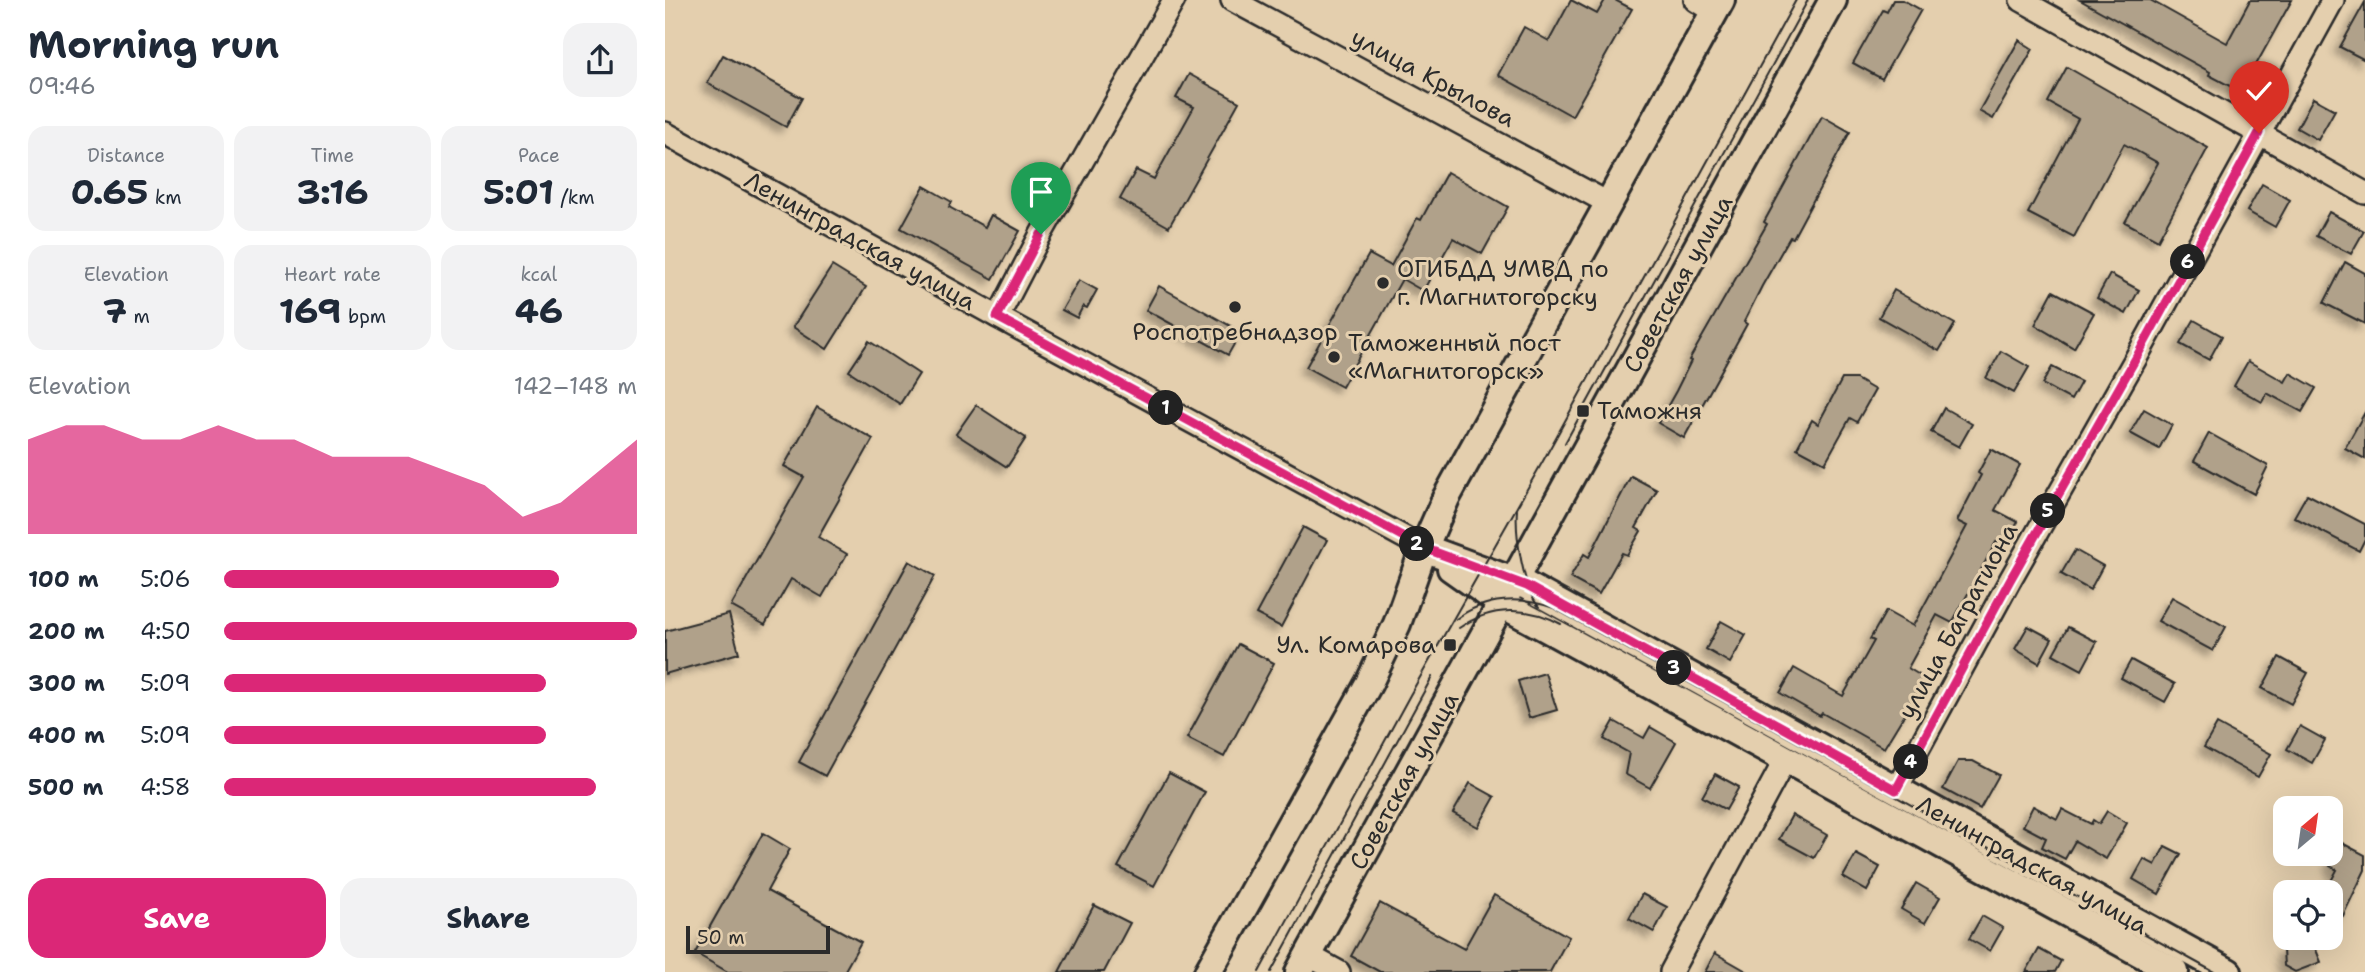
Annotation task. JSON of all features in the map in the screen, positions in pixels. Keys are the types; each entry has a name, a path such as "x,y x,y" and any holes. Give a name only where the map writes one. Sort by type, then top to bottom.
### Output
{"main road":[{"name":"Советская улица","path":"1304,963 1833,0"},
{"path":"1207,972 1369,683 1397,624 1424,548 1447,498 1608,203 1710,4"},
{"name":"Ленинградская улица","path":"1424,548 1896,790 2228,972"},
{"name":"Ленинградская улица","path":"1508,593 1786,758 2175,972"}],"street":[{"path":"997,317 1174,0"},
{"name":"улица Крылова","path":"1232,0 1608,203"},
{"path":"2021,0 2365,193"},
{"name":"улица Багратиона","path":"1896,790 2333,0"},
{"name":"Ленинградская улица","path":"665,133 997,317 1424,548"},
{"path":"1671,972 1786,758"},
{"path":"1304,963 1339,972"}],"building":[{"path":"1571,0 1597,14 1605,0 1615,0 1632,9 1572,116 1498,75 1524,27 1549,41"},
{"path":"1893,0 1903,0 1921,10 1882,79 1853,63 1883,10 1887,12"},
{"path":"2080,0 2150,0 2227,43 2250,0 2292,0 2241,92"},
{"path":"2365,2 2365,60 2340,47"},
{"path":"2019,40 2033,49 1993,119 1979,111"},
{"path":"723,55 802,98 786,127 707,83"},
{"path":"2067,67 2208,148 2158,240 2125,222 2158,163 2124,144 2074,237 2028,213 2078,119 2048,102"},
{"path":"1189,74 1239,102 1169,227 1120,199 1136,170 1154,179 1194,107 1176,98"},
{"path":"2313,98 2335,110 2318,140 2297,128"},
{"path":"1822,116 1850,132 1793,238 1790,237 1762,286 1744,322 1747,324 1684,438 1658,423 1691,361 1689,360 1767,224 1764,222"},
{"path":"1447,172 1508,207 1482,254 1453,238 1423,291 1402,279 1342,387 1306,367 1369,254 1391,266 1417,218 1421,220"},
{"path":"2262,184 2290,200 2275,227 2247,211"},
{"path":"924,186 952,202 949,207 985,227 991,215 1020,231 993,279 901,228"},
{"path":"2329,212 2364,231 2351,254 2316,236"},
{"path":"2345,262 2365,273 2365,324 2324,303"},
{"path":"832,266 866,287 827,349 793,327"},
{"path":"2110,274 2139,290 2126,314 2097,298"},
{"path":"1079,280 1097,290 1087,308 1083,306 1077,318 1062,310"},
{"path":"1159,286 1241,332 1228,355 1146,310"},
{"path":"1894,290 1955,324 1939,351 1879,317"},
{"path":"2053,291 2094,313 2074,348 2035,325"},
{"path":"2194,320 2222,336 2209,360 2180,344"},
{"path":"869,341 919,374 900,404 849,371"},
{"path":"2001,351 2029,367 2014,393 1986,378"},
{"path":"2248,361 2285,382 2290,373 2316,388 2302,412 2267,393 2262,402 2234,386"},
{"path":"2052,367 2081,382 2071,400 2042,384"},
{"path":"1842,379 1856,379 1875,390 1857,422 1850,418 1825,463 1797,448 1812,420 1818,424"},
{"path":"976,405 1026,438 1007,467 956,434"},
{"path":"817,407 873,439 818,537 847,554 822,597 791,579 765,625 731,606 804,477 784,466"},
{"path":"1944,408 1972,424 1959,447 1931,432"},
{"path":"2144,409 2172,425 2159,449 2130,433"},
{"path":"2365,412 2365,459 2345,448"},
{"path":"2209,433 2268,466 2254,494 2194,461"},
{"path":"1991,449 2020,465 1995,510 2018,522 2004,546 1996,542 1952,623 1937,615 1908,668 1926,679 1884,748 1780,693 1794,668 1843,696 1874,641 1870,639 1886,611 1913,626 1967,526 1957,521"},
{"path":"1631,476 1657,490 1636,528 1641,531 1627,555 1622,553 1599,594 1570,578 1584,554 1589,557"},
{"path":"2307,494 2365,524 2365,539 2359,551 2294,517"},
{"path":"1303,527 1327,540 1281,627 1256,614"},
{"path":"2075,550 2103,566 2090,590 2061,574"},
{"path":"909,561 935,576 825,776 799,762"},
{"path":"2172,597 2226,627 2213,651 2158,621"},
{"path":"729,614 739,653 665,674 665,631"},
{"path":"1721,621 1746,635 1730,663 1706,649"},
{"path":"2028,626 2052,639 2039,663 2015,649"},
{"path":"2068,627 2097,642 2082,670 2053,654"},
{"path":"1238,644 1274,663 1224,757 1187,738"},
{"path":"2279,657 2308,673 2291,704 2262,688"},
{"path":"2131,660 2175,684 2165,702 2121,678"},
{"path":"1545,673 1557,710 1529,718 1518,681"},
{"path":"1614,721 1644,738 1650,727 1676,742 1650,788 1625,774 1629,753 1604,739"},
{"path":"2217,724 2271,754 2258,777 2204,747"},
{"path":"2300,726 2325,740 2312,763 2287,749"},
{"path":"1958,761 1973,761 1999,775 1980,809 1943,789"},
{"path":"1169,773 1205,792 1154,886 1118,867"},
{"path":"1715,774 1739,787 1726,810 1702,797"},
{"path":"1470,783 1495,797 1478,827 1453,813"},
{"path":"2033,806 2057,819 2062,809 2091,824 2093,820 2099,824 2107,811 2127,823 2106,859 2075,841 2065,859 2042,847 2046,838 2023,826"},
{"path":"1792,815 1827,835 1814,858 1779,839"},
{"path":"763,833 790,849 767,891 861,942 844,972 728,972 695,953"},
{"path":"2343,844 2365,855 2365,870 2343,916 2343,880 2332,880 2337,870 2330,866 2343,866"},
{"path":"2165,846 2181,854 2159,894 2133,879 2144,859 2155,865"},
{"path":"1856,854 1880,867 1867,891 1843,877"},
{"path":"1916,883 1940,897 1925,923 1901,909"},
{"path":"1642,894 1667,907 1654,932 1629,918"},
{"path":"1494,895 1569,937 1550,972 1380,972 1351,956 1380,903 1464,949"},
{"path":"1094,905 1130,923 1104,972 1059,972"},
{"path":"1982,916 2003,928 1990,951 1969,939"},
{"path":"2039,949 2061,961 2055,972 2026,972"},
{"path":"2283,950 2316,950 2321,962 2295,972 2284,966"},
{"path":"1715,953 1748,972 1705,972"}],"tram line":[{"path":"1259,972 1796,0"},
{"path":"1565,443 1808,0"},
{"path":"1517,510 1517,533 1524,575 1539,607"},
{"path":"1456,619 1479,606 1503,601 1516,600 1554,608 2214,972"},
{"path":"1459,628 1484,616 1510,611 1536,614 1561,624"},
{"path":"1271,972 1432,677"}],"place":[{"name":"ОГИБДД УМВД по г. Магнитогорску","path":"1383,283"},
{"name":"Роспотребнадзор","path":"1235,307"},
{"name":"Таможенный пост «Магнитогорск»","path":"1334,357"},
{"name":"Таможня","path":"1583,411"},
{"name":"Ул. Комарова","path":"1450,645"}],"route":[{"path":"1041,234 997,317 1424,548 1527,586 1896,790 2259,133"}]}
